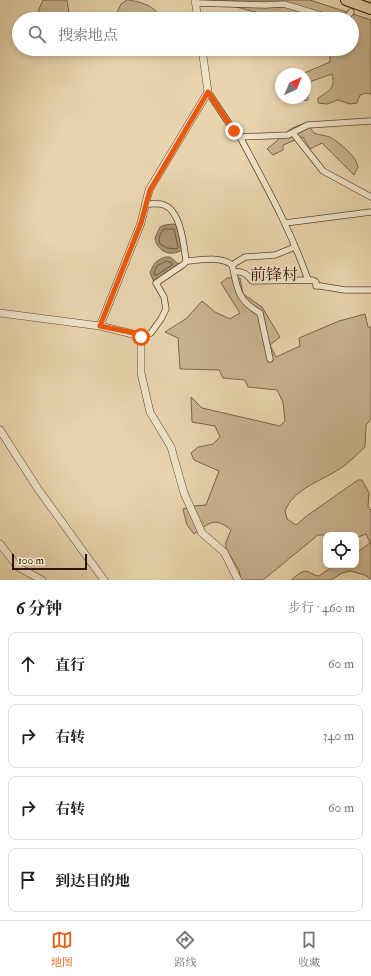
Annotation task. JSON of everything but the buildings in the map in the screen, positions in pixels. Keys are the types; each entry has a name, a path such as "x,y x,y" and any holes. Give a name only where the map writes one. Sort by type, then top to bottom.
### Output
{"highway":[{"path":"346,0 371,9"}],"street":[{"path":"197,12 196,1 265,5 284,4 311,12"},
{"path":"203,56 208,92 234,131 240,137 285,223 296,247 308,280"},
{"path":"100,326 141,223 150,190 208,92"},
{"path":"240,137 288,135 308,125 371,120"},
{"path":"293,133 323,171 371,197"},
{"path":"145,204 163,204 172,212 181,232 186,261"},
{"path":"285,223 371,212"},
{"path":"232,265 245,257 275,255 296,247"},
{"path":"141,337 150,333 161,319 166,309 164,298 156,283 184,264 186,261 203,259 218,260 232,265 239,294 244,302 260,313 270,359"},
{"path":"234,272 246,274 252,281 308,280 316,282 316,286 345,290 371,290"},
{"path":"0,313 100,326 139,334 141,337"},
{"path":"141,337 141,373 150,412 171,447 184,493 202,533 224,552 238,580"},
{"path":"0,430 38,489 104,580"},
{"path":"0,544 18,567 42,580"}],"shaded area":[{"path":"43,0 67,0 69,12 39,12"},
{"path":"127,0 142,3 157,12 117,12 121,4"},
{"path":"210,0 310,0 347,12 255,12"},
{"path":"359,16 371,20 371,94 365,93 360,95 357,103 350,104 338,100 327,104 318,103 318,98 331,89 333,83 332,74 311,82 311,70 330,62 330,56 359,56"},
{"path":"308,122 316,134 330,137 343,146 352,155 358,167 354,175 322,143 310,149 303,137 283,145 283,150 273,155 267,149 292,128"},
{"path":"227,278 240,278 243,294 262,307 280,337 270,345 276,357 300,346 299,338 339,321 365,314 368,327 371,327 371,419 366,425 365,447 334,473 309,486 295,496 285,511 287,519 296,525 358,480 362,480 369,493 368,507 371,510 371,579 365,575 350,571 342,573 331,580 291,580 304,571 319,576 331,568 359,568 359,551 370,543 366,534 359,537 359,532 323,532 323,535 318,535 263,580 241,580 239,570 226,549 226,542 231,530 216,522 208,524 194,534 187,525 183,509 193,506 206,505 219,471 194,460 191,453 198,447 213,444 220,437 215,426 192,422 191,397 202,408 280,426 285,421 283,402 277,390 248,387 245,380 223,378 219,370 180,369 178,338 165,332 187,318 202,301 215,312 230,319 240,313 221,283"}],"water":[{"path":"173,224 177,225 182,250 169,253 165,252 159,247 155,238 160,227"},
{"path":"166,257 170,257 180,265 154,282 150,273 152,267 156,262"}],"district":[{"name":"前锋村","path":"274,274"}],"route":[{"path":"141,337 139,334 100,326 141,223 146,200 150,190 208,92 234,131"}]}
